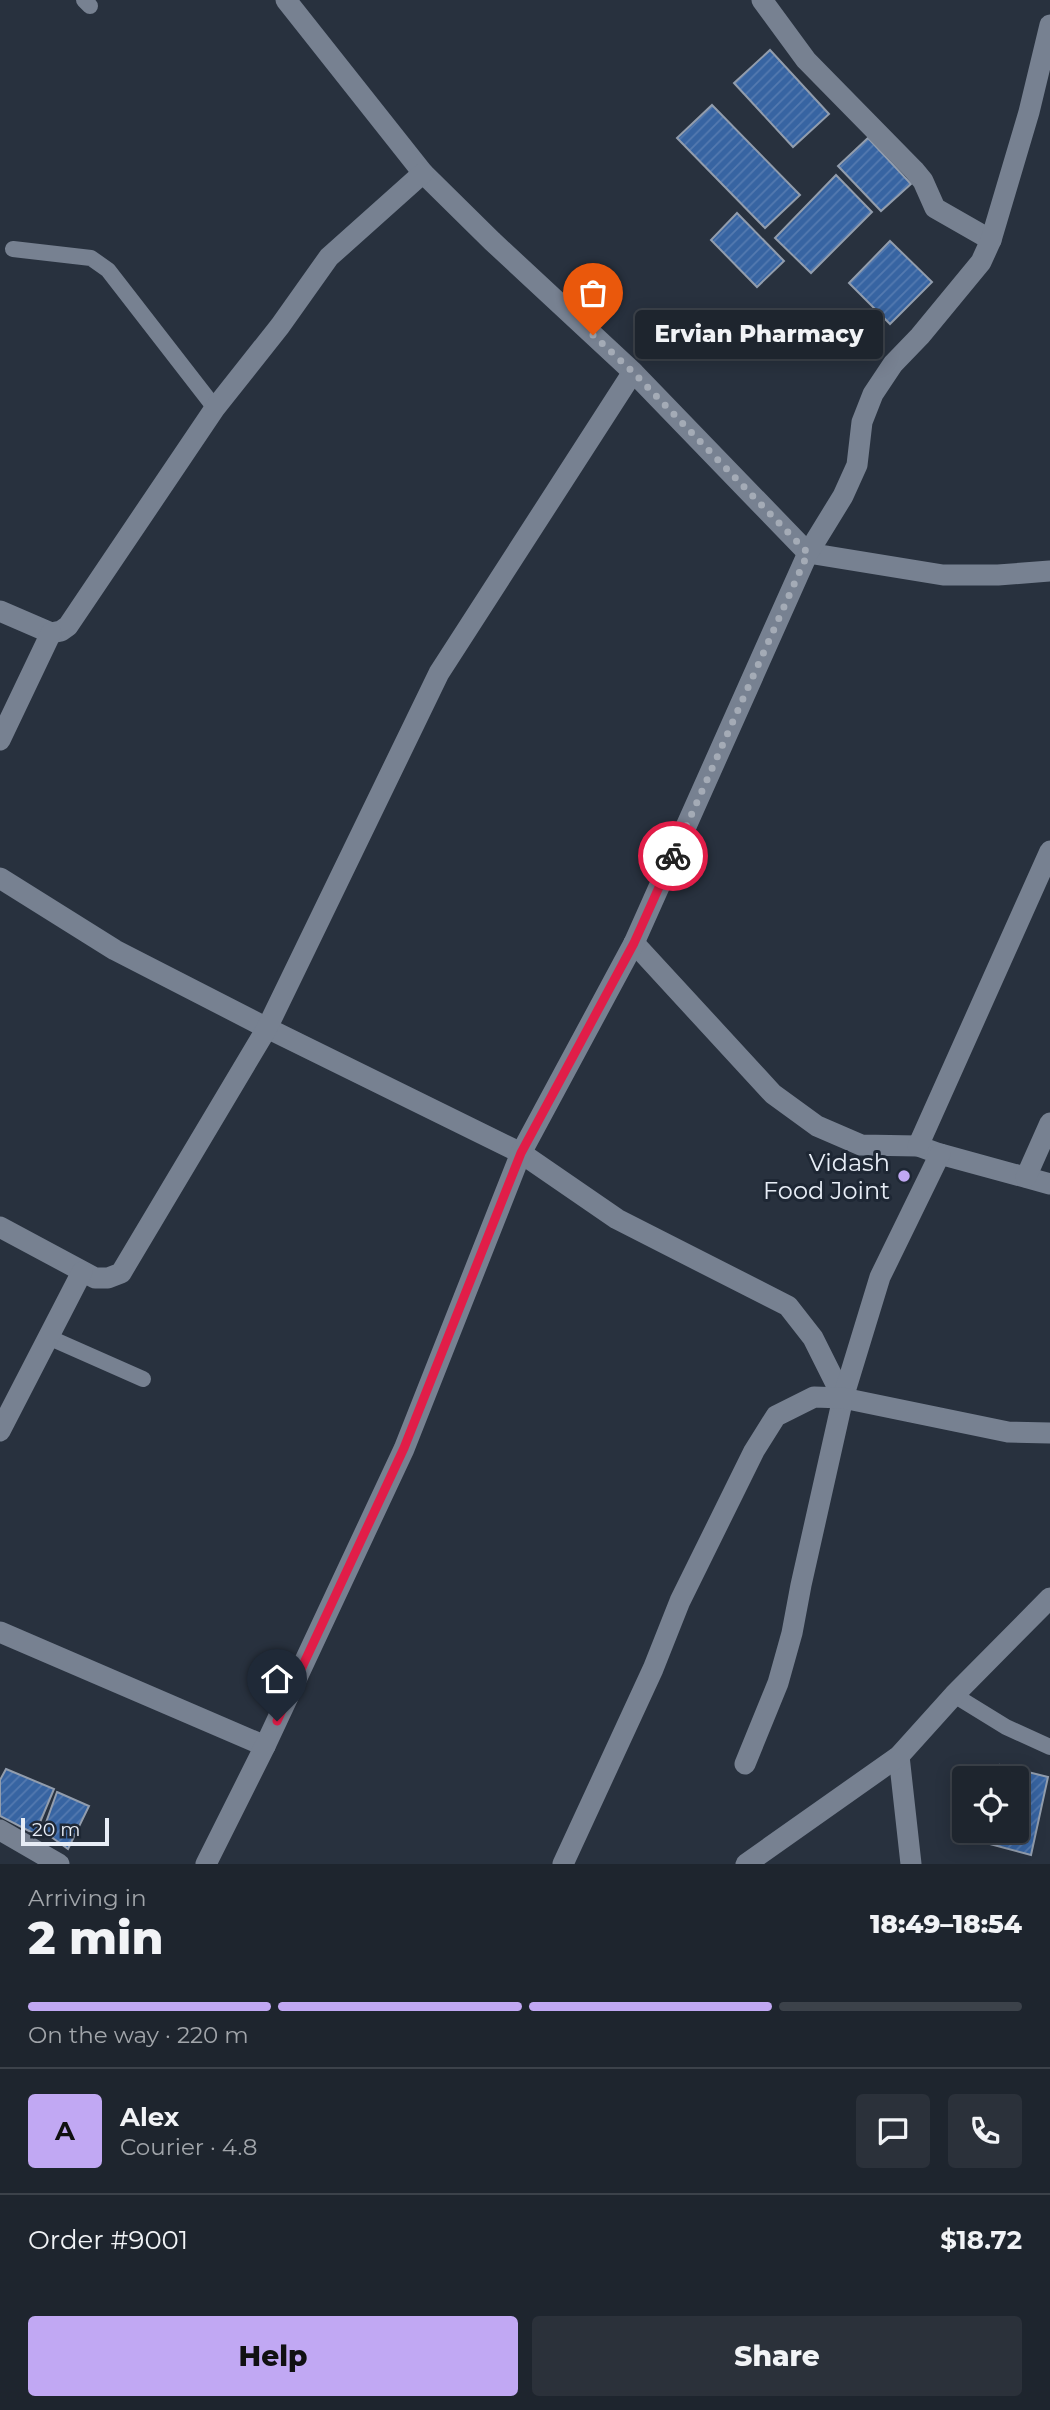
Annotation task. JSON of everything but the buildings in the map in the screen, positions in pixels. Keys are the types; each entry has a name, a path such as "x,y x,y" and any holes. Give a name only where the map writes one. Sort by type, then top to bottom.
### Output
{"street":[{"path":"286,0 423,173 633,372 808,553 943,575 1050,571"},
{"path":"762,0 806,60 914,170 923,181 935,208 990,240"},
{"path":"206,1864 265,1746 404,1448 521,1153 634,943 808,553 843,496 857,465 862,422 873,394 893,364 920,336 981,262 1029,112 1050,25"},
{"path":"0,611 51,633 68,626 215,408 280,326 329,257 423,173"},
{"path":"0,1227 94,1278 108,1278 121,1273 267,1028 439,673 633,372"},
{"path":"0,740 51,633"},
{"path":"918,1146 1050,851"},
{"path":"0,878 115,950 521,1153 617,1219 788,1306 813,1338 842,1398"},
{"path":"634,943 773,1094 817,1126 861,1145 918,1146 1050,1184"},
{"path":"1026,1177 1050,1124"},
{"path":"745,1764 778,1683 792,1633 842,1398 880,1277 940,1154"},
{"path":"0,1431 82,1272"},
{"path":"563,1864 653,1669 680,1601 754,1451 776,1416 814,1397 842,1398 1008,1432 1050,1433"},
{"path":"746,1864 899,1756 954,1695 1050,1598"},
{"path":"0,1632 265,1746"},
{"path":"899,1756 911,1864"},
{"path":"0,1830 59,1864"}],"lane":[{"path":"13,249 91,258 108,270 215,408"},
{"path":"48,1336 143,1379"},
{"path":"954,1695 1006,1727 1050,1747"}],"way so far":[{"path":"593,335 633,372 808,553 673,856"}],"place":[{"name":"Ervian Pharmacy","path":"593,335"},
{"name":"Vidash Food Joint","path":"904,1176"}],"route":[{"path":"277,1721 404,1448 521,1153 634,943 673,856"}]}
